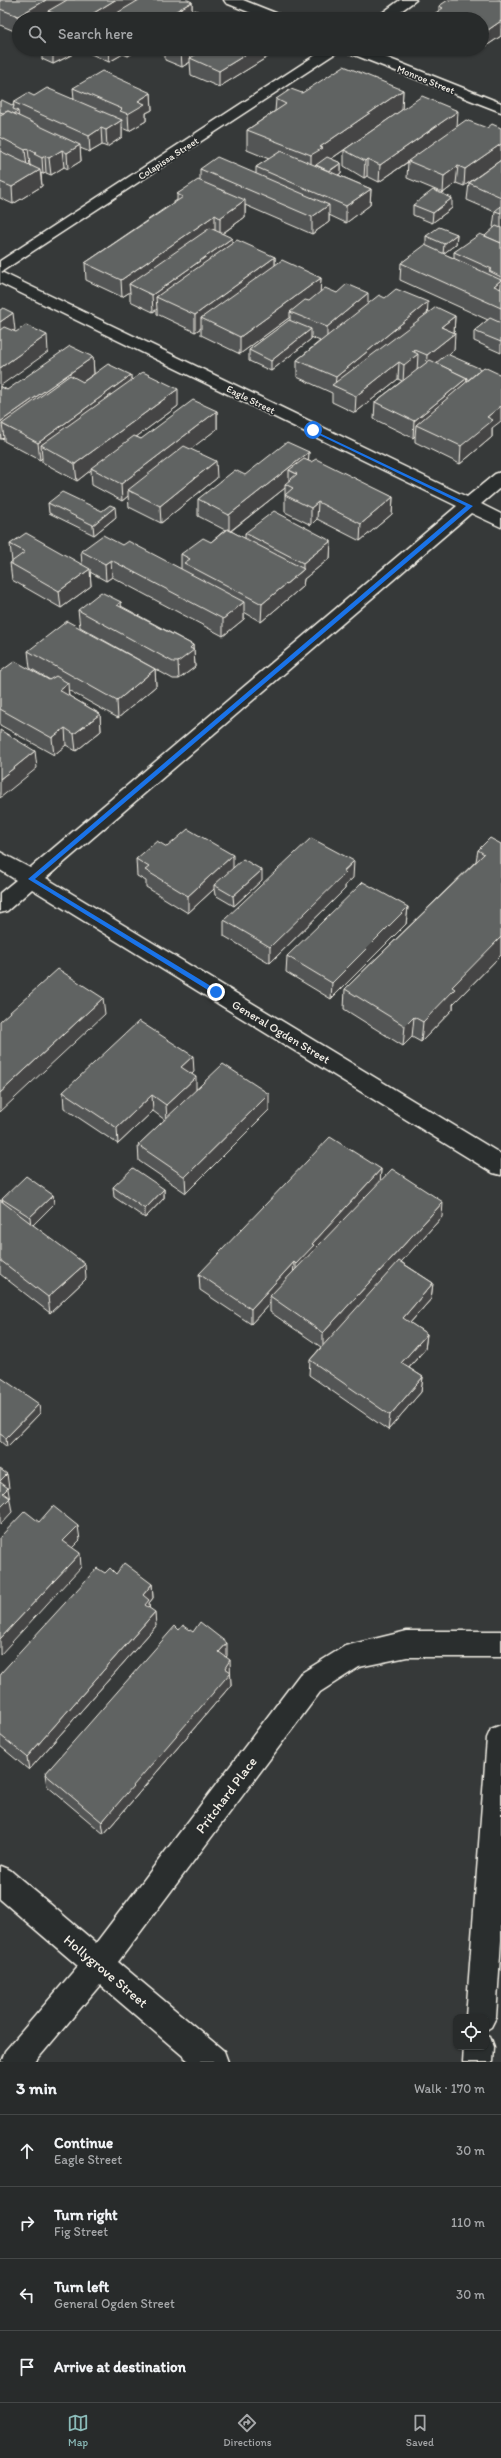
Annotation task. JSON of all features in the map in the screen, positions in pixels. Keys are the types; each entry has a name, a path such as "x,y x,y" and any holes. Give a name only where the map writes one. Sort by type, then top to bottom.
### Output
{"street":[{"path":"231,0 261,12"},
{"path":"391,12 409,0"},
{"name":"Colapissa Street","path":"0,268 324,56"},
{"name":"Monroe Street","path":"370,56 501,108"},
{"name":"Eagle Street","path":"0,277 501,521"},
{"path":"0,905 470,506 501,478"},
{"name":"General Ogden Street","path":"0,860 501,1166"},
{"name":"Pritchard Place","path":"16,2062 98,1964 310,1683 354,1655 407,1644 501,1644"},
{"path":"481,2014 501,1738"},
{"name":"Hollygrove Street","path":"0,1880 213,2062"},
{"path":"478,2062 479,2050"}],"building":[{"path":"0,0 46,0 25,12 12,12 12,14 0,9"},
{"path":"67,0 115,0 95,12 48,11"},
{"path":"139,0 188,0 192,2 174,12 119,12"},
{"path":"448,0 501,0 501,21 489,29 489,12 437,12 443,8 439,6"},
{"path":"194,56 244,56 219,71 190,58"},
{"path":"344,66 403,90 320,147 323,148 311,155 247,130 286,104 276,99 291,89 302,93"},
{"path":"102,71 151,93 138,101 145,104 128,114 120,111 122,109 73,88"},
{"path":"47,88 122,120 106,130 101,128 89,136 13,102 28,93 34,96"},
{"path":"422,96 458,111 380,165 367,159 365,161 344,150"},
{"path":"2,100 14,106 13,109 18,111 14,114 8,111 3,113 0,112 0,101"},
{"path":"8,111 80,145 67,153 62,150 49,158 45,156 42,158 28,149 25,150 0,137 0,115"},
{"path":"466,120 487,128 492,124 501,128 501,144 465,169 458,166 444,176 408,161"},
{"path":"0,151 40,170 12,187 0,182"},
{"path":"281,151 371,189 346,206 256,167"},
{"path":"217,157 329,205 312,217 200,169"},
{"path":"327,157 341,163 329,171 316,165"},
{"path":"501,160 501,197 469,183"},
{"path":"198,180 245,200 220,218 215,215 121,280 85,263 183,197 177,194"},
{"path":"433,190 452,198 433,213 413,205"},
{"path":"501,206 501,213 495,211"},
{"path":"496,226 501,228 501,243 485,236"},
{"path":"439,227 457,234 444,244 426,236"},
{"path":"210,228 232,238 152,295 129,284"},
{"path":"480,234 501,243 501,277 489,271 492,269 454,252"},
{"path":"237,240 275,257 195,315 156,297"},
{"path":"425,245 501,280 494,286 501,289 501,308 401,263"},
{"path":"282,260 321,278 240,337 201,318"},
{"path":"347,284 368,293 327,327 290,312 305,300 309,301 325,288 337,293"},
{"path":"396,289 428,302 336,377 297,360 379,295 385,298"},
{"path":"436,307 455,316 441,327 455,333 427,355 415,350 412,351 418,354 404,365 399,362 356,396 332,385"},
{"path":"3,308 13,313 0,322 0,310"},
{"path":"490,318 501,323 501,342 474,331"},
{"path":"289,320 311,329 271,361 249,350"},
{"path":"26,325 47,335 0,368 0,330 4,327 16,332"},
{"path":"70,346 93,357 0,422 0,386 7,390"},
{"path":"447,354 481,369 467,381 467,378 436,363"},
{"path":"430,360 467,378 414,421 375,402"},
{"path":"108,364 131,375 38,443 2,424 70,375 83,382"},
{"path":"484,367 499,374 501,373 501,406 487,417 493,420 461,446 416,425"},
{"path":"143,372 178,389 75,464 41,445"},
{"path":"193,400 217,411 121,484 91,468 134,436 141,439"},
{"path":"287,442 309,452 229,515 198,499 235,470 245,475"},
{"path":"184,446 216,461 160,506 128,490"},
{"path":"304,459 311,462 316,459 393,497 361,524 318,502 311,508 285,495 293,488 285,484 297,474 289,470"},
{"path":"62,492 102,511 110,505 115,507 93,525 48,503"},
{"path":"274,511 331,541 303,563 245,533"},
{"path":"227,529 304,569 262,604 184,563 190,559 181,554 203,538 211,542"},
{"path":"26,533 90,569 59,591 10,563 25,552 10,544"},
{"path":"103,535 122,545 128,541 244,602 223,619 111,560 105,564 81,551"},
{"path":"101,592 121,602 117,605 193,645 190,648 194,650 178,662 173,662 78,610"},
{"path":"67,621 155,669 117,701 28,651"},
{"path":"15,661 49,680 56,676 68,683 59,690 100,714 74,734 65,728 52,738 0,709 0,672"},
{"path":"0,730 35,751 0,779"},
{"path":"188,829 233,855 188,896 145,870 149,867 136,859 157,841 167,847"},
{"path":"311,838 354,861 343,871 346,873 270,947 224,920"},
{"path":"490,838 501,844 501,937 452,987 455,989 423,1022 414,1017 405,1026 345,989 484,854 478,850"},
{"path":"243,859 262,870 233,896 214,885"},
{"path":"363,882 408,907 332,983 287,956"},
{"path":"58,969 103,998 0,1093 0,1021"},
{"path":"139,1021 193,1056 181,1067 196,1077 166,1105 152,1095 117,1128 63,1092"},
{"path":"223,1064 269,1094 185,1177 138,1145"},
{"path":"330,1137 381,1169 312,1244 314,1245 296,1264 294,1262 251,1309 199,1274"},
{"path":"133,1168 164,1189 145,1209 113,1187"},
{"path":"392,1169 443,1202 323,1333 270,1296"},
{"path":"26,1176 53,1195 30,1217 2,1199"},
{"path":"0,1200 85,1264 48,1297 0,1260"},
{"path":"399,1261 433,1283 403,1318 427,1334 401,1363 423,1377 390,1415 310,1360"},
{"path":"0,1377 39,1404 6,1438 0,1434"},
{"path":"0,1469 7,1474 0,1481"},
{"path":"0,1482 8,1488 3,1493 10,1498 0,1508"},
{"path":"53,1506 78,1526 63,1541 80,1553 0,1639 0,1537 25,1511 39,1522"},
{"path":"124,1563 152,1584 143,1595 149,1600 145,1605 155,1612 27,1757 0,1735 0,1674 97,1568 105,1573 110,1568 116,1574"},
{"path":"200,1622 227,1643 219,1652 230,1660 225,1668 231,1672 102,1822 45,1774 175,1626 179,1630 183,1625 193,1632"}],"route":[{"path":"216,992 31,879 470,506 313,430"}]}
